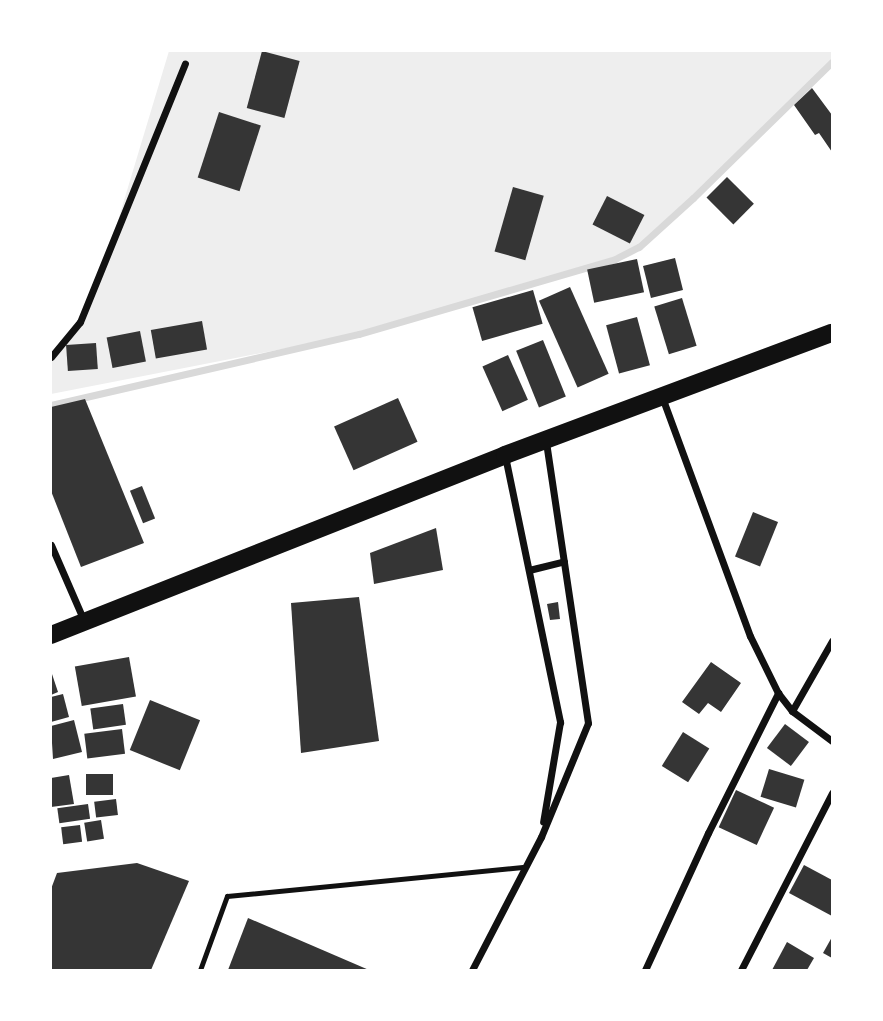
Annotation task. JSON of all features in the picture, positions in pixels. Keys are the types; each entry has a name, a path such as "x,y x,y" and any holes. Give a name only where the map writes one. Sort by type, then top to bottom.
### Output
{"main road":[{"path":"51,635 505,455 832,333"}],"street":[{"path":"51,357 80,322 185,63"},
{"path":"661,395 750,636 778,693 792,711 832,741"},
{"path":"472,970 523,867 541,837 588,723 546,440"},
{"path":"505,455 560,722 541,837"},
{"path":"51,545 84,622"},
{"path":"528,570 564,561"},
{"path":"792,711 832,641"},
{"path":"645,970 708,833 778,693"},
{"path":"741,970 832,793"}],"lane":[{"path":"201,970 227,895 523,867"}],"shaded area":[{"path":"169,51 832,51 832,61 693,198 639,247 615,259 359,334 51,394 51,357 80,322 110,247"}],"building":[{"path":"262,51 300,61 284,118 247,108"},
{"path":"812,88 832,115 832,152 819,133 815,135 794,105"},
{"path":"219,112 261,126 240,191 198,178"},
{"path":"727,177 754,204 733,224 706,198"},
{"path":"513,187 544,196 525,260 495,251"},
{"path":"607,196 644,215 630,244 592,225"},
{"path":"675,258 683,290 651,298 643,266"},
{"path":"637,259 644,292 594,303 587,270"},
{"path":"570,287 609,374 578,388 539,301"},
{"path":"533,290 543,324 482,341 472,307"},
{"path":"682,298 697,346 669,354 654,306"},
{"path":"637,317 650,365 619,374 606,325"},
{"path":"202,321 207,350 156,359 151,330"},
{"path":"140,331 146,361 113,368 107,337"},
{"path":"543,340 566,397 539,407 516,351"},
{"path":"96,343 98,369 68,371 66,345"},
{"path":"508,355 528,400 502,411 482,366"},
{"path":"398,398 418,442 354,470 334,426"},
{"path":"85,399 144,543 81,567 51,491 51,407"},
{"path":"142,486 155,518 143,523 130,491"},
{"path":"753,512 778,522 760,567 735,557"},
{"path":"436,528 443,570 374,584 370,553"},
{"path":"359,597 379,741 301,753 291,603"},
{"path":"558,602 560,619 550,620 547,604"},
{"path":"129,657 136,696 82,706 75,667"},
{"path":"711,662 741,683 721,712 708,703 699,714 682,702"},
{"path":"51,671 58,692 51,695"},
{"path":"63,694 69,717 51,722 51,697"},
{"path":"150,700 200,720 180,770 130,750"},
{"path":"123,704 126,725 93,729 90,709"},
{"path":"74,720 82,752 53,759 51,726"},
{"path":"785,724 809,742 791,766 767,748"},
{"path":"122,729 125,754 87,758 84,734"},
{"path":"683,732 709,748 688,782 662,766"},
{"path":"769,769 804,780 796,808 761,797"},
{"path":"86,774 113,774 113,795 86,795"},
{"path":"69,775 74,804 51,807 51,778"},
{"path":"736,790 774,808 757,845 719,827"},
{"path":"116,799 118,815 96,818 94,802"},
{"path":"88,804 90,819 59,823 57,808"},
{"path":"101,820 104,839 87,841 84,823"},
{"path":"80,825 82,842 63,844 61,827"},
{"path":"137,863 189,881 151,970 51,970 51,889 57,873"},
{"path":"804,865 832,880 832,916 789,893"},
{"path":"248,918 369,970 228,970"},
{"path":"832,937 832,958 823,953"},
{"path":"787,942 814,958 807,970 772,970"}],"waterway":[{"path":"51,405 359,334 615,259 639,247 693,198 832,62"}]}
